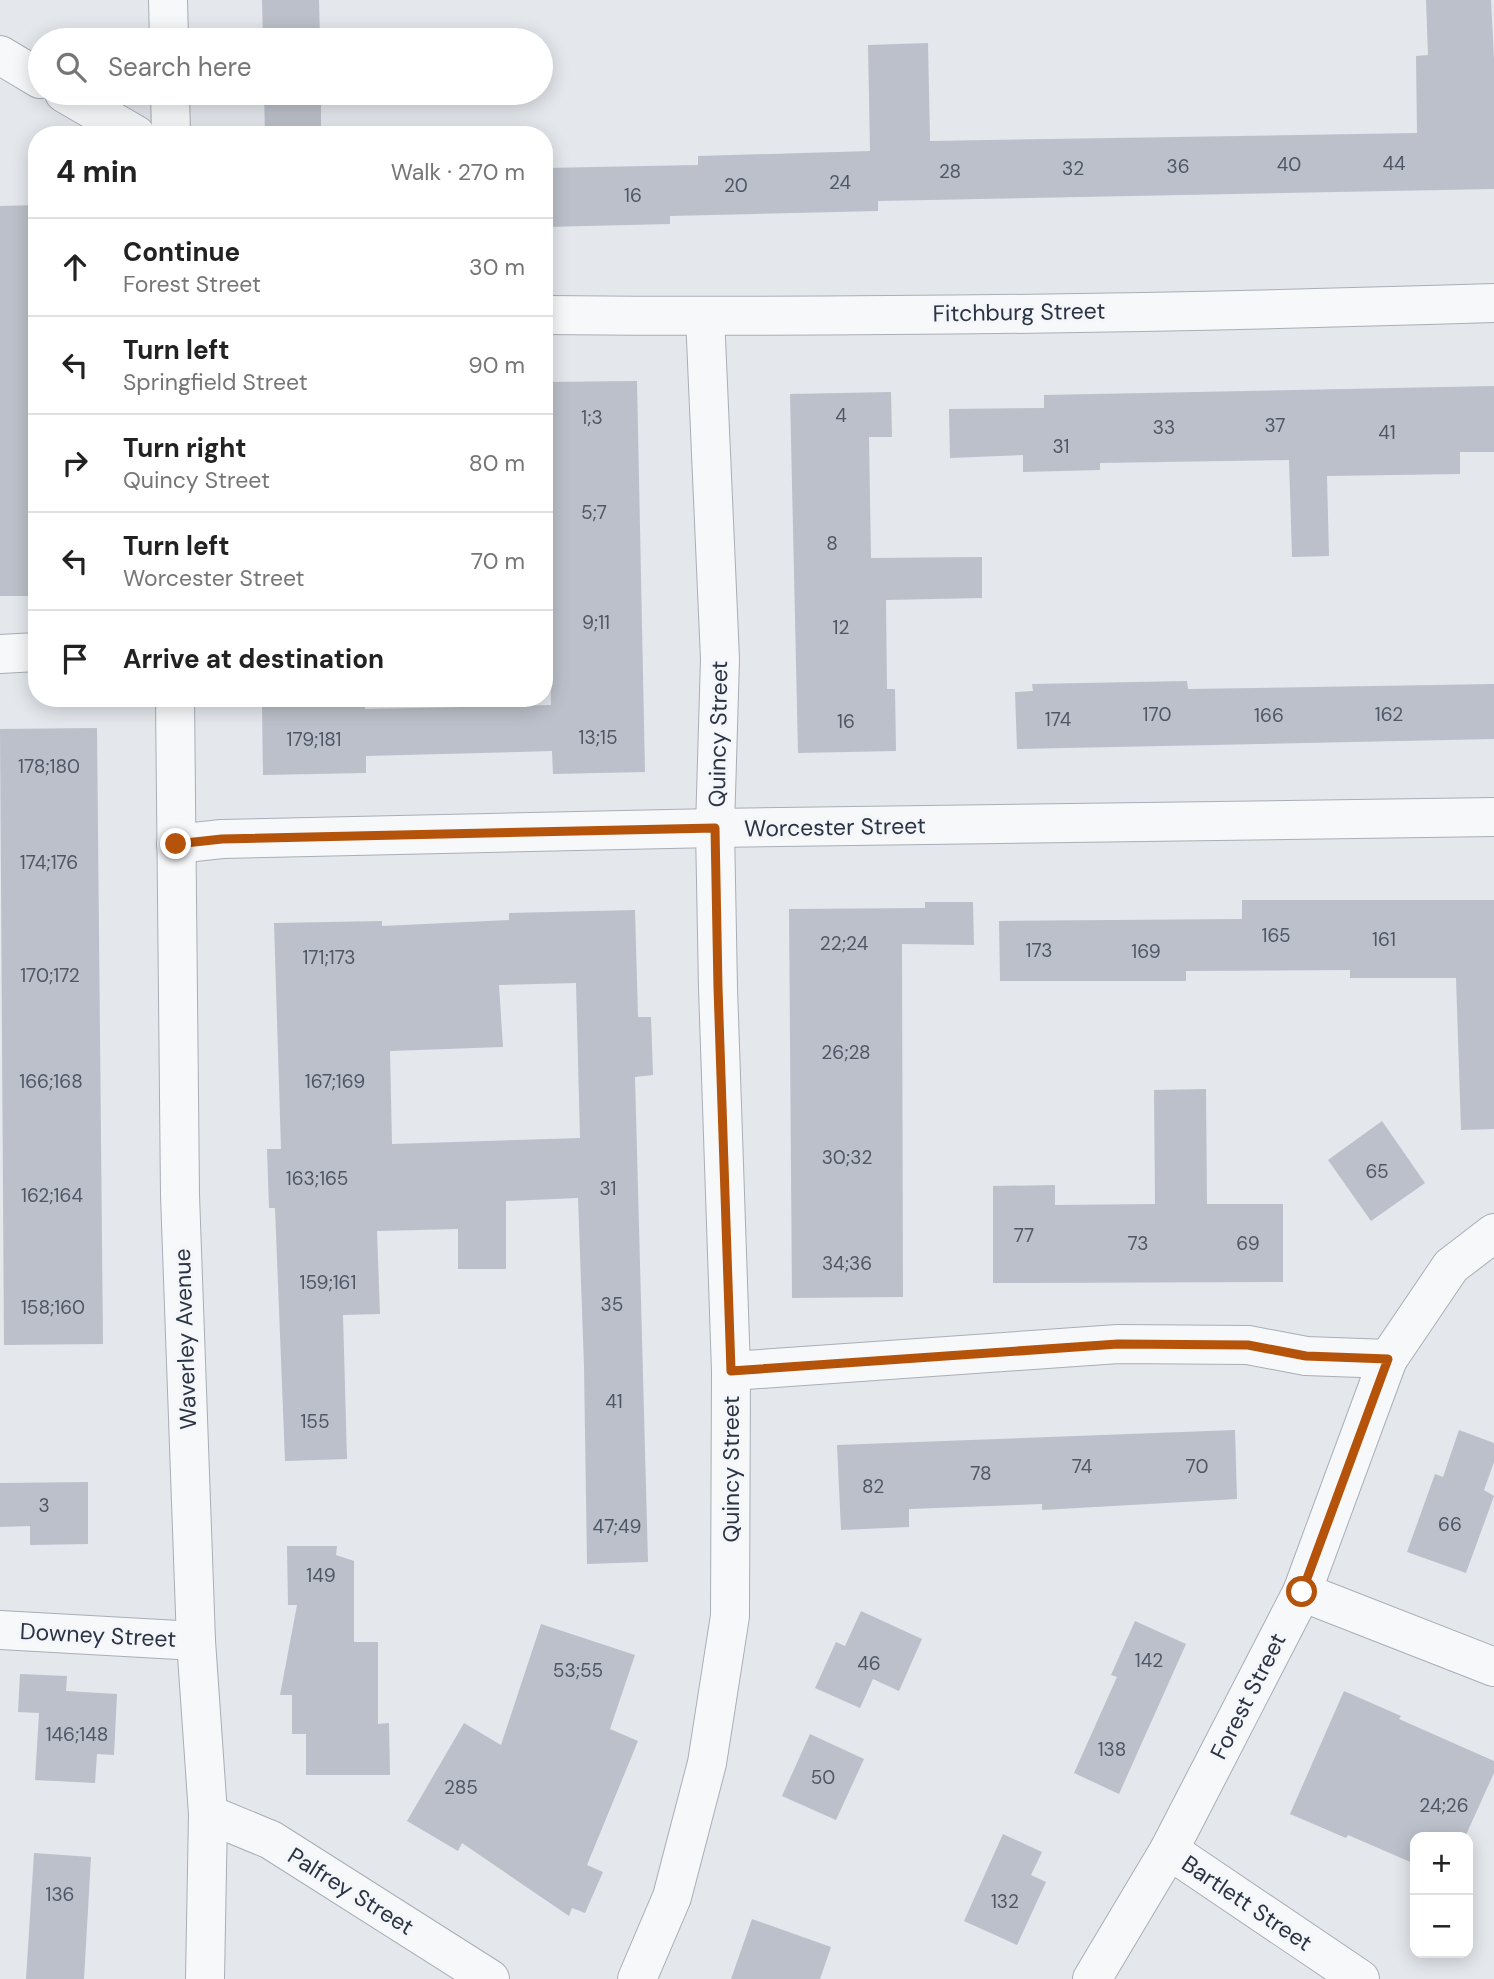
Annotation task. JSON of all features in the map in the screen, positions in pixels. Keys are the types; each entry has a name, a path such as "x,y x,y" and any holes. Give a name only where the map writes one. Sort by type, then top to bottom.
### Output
{"street":[{"path":"167,0 168,28"},
{"path":"0,55 28,72"},
{"path":"85,105 121,126"},
{"path":"170,105 171,126"},
{"name":"Fitchburg Street","path":"553,315 705,317 1341,308 1494,303"},
{"name":"Quincy Street","path":"637,1979 672,1897 709,1749 730,1616 731,1371 715,828 720,659 705,317"},
{"path":"0,654 28,652"},
{"name":"Waverley Avenue","path":"175,707 180,1209 196,1641 208,1814 205,1979"},
{"name":"Worcester Street","path":"176,844 222,839 715,828 1494,817"},
{"name":"Forest Street","path":"1092,1979 1169,1850 1302,1592 1388,1359 1451,1266 1494,1233"},
{"path":"731,1371 1118,1344 1248,1345 1306,1356 1388,1359"},
{"path":"1302,1592 1494,1667"},
{"name":"Downey Street","path":"0,1630 196,1641"},
{"name":"Palfrey Street","path":"208,1814 271,1840 490,1979"},
{"name":"Bartlett Street","path":"1169,1850 1360,1979"}],"building":[{"path":"262,0 319,0 320,28 263,28"},
{"path":"1426,0 1491,0 1494,189 878,201 878,211 670,216 670,224 553,227 553,168 698,165 698,156 870,151 868,45 928,43 930,141 1417,133 1416,56 1428,55"},
{"path":"264,105 321,105 321,126 265,126"},
{"path":"28,205 28,596 0,596 0,206"},
{"path":"637,381 645,772 553,774 552,751 366,756 366,773 263,775 262,707 553,707 553,382"},
{"path":"1494,386 1494,452 1460,452 1460,474 1327,476 1329,556 1292,557 1289,460 1100,463 1100,470 1023,472 1023,455 950,458 949,409 1044,408 1044,395"},
{"path":"891,392 892,437 869,437 871,558 982,557 982,598 886,600 887,689 895,689 896,751 798,753 790,394"},
{"path":"1187,681 1188,689 1494,684 1494,739 1017,749 1015,692 1033,691 1032,684"},
{"path":"97,728 103,1344 4,1345 0,729"},
{"path":"1242,900 1494,900 1494,1129 1461,1130 1456,978 1350,978 1350,970 1186,971 1186,981 1000,981 999,921 1242,919"},
{"path":"925,902 973,902 974,945 902,944 903,1297 792,1298 789,909 925,908"},
{"path":"635,910 638,1017 651,1017 653,1075 635,1077 648,1562 587,1564 578,1198 506,1201 506,1269 458,1269 458,1229 377,1231 380,1314 343,1315 347,1459 285,1461 275,1208 269,1208 267,1149 281,1149 274,923 382,921 382,926 509,920 509,913","holes":["576,983 580,1138 392,1144 390,1051 503,1047 499,985"]},
{"path":"1206,1089 1207,1204 1283,1204 1283,1282 993,1283 993,1186 1055,1185 1055,1205 1155,1204 1154,1090"},
{"path":"1382,1121 1425,1183 1371,1221 1328,1160"},
{"path":"1235,1430 1237,1499 1042,1510 1042,1504 909,1509 909,1527 841,1530 837,1445"},
{"path":"1459,1430 1494,1443 1494,1462 1484,1490 1494,1496 1466,1573 1407,1552 1435,1474 1443,1477"},
{"path":"88,1482 88,1544 30,1545 30,1526 0,1527 0,1483"},
{"path":"287,1546 337,1546 336,1555 354,1561 354,1642 378,1642 378,1724 389,1723 390,1775 306,1775 306,1734 292,1734 292,1695 280,1695 297,1605 288,1605"},
{"path":"861,1611 922,1639 899,1691 873,1679 860,1708 815,1688 836,1642 845,1646"},
{"path":"1135,1621 1186,1644 1119,1794 1074,1773 1117,1677 1111,1675"},
{"path":"541,1624 635,1655 610,1729 638,1741 587,1865 603,1872 585,1913 572,1908 569,1916 462,1843 458,1851 407,1821 464,1723 501,1745"},
{"path":"20,1674 67,1676 66,1691 117,1694 114,1755 97,1754 95,1783 35,1780 39,1713 18,1712"},
{"path":"1344,1691 1401,1716 1399,1719 1494,1761 1494,1773 1467,1832 1410,1832 1410,1862 1290,1814"},
{"path":"810,1734 864,1759 836,1820 782,1796"},
{"path":"1003,1834 1042,1852 1031,1875 1046,1882 1017,1945 964,1921"},
{"path":"34,1853 91,1857 84,1979 26,1979"},
{"path":"752,1919 831,1947 820,1979 731,1979"}],"route":[{"path":"176,844 222,839 715,828 731,1371 1118,1344 1248,1345 1306,1356 1388,1359 1302,1592"}]}
